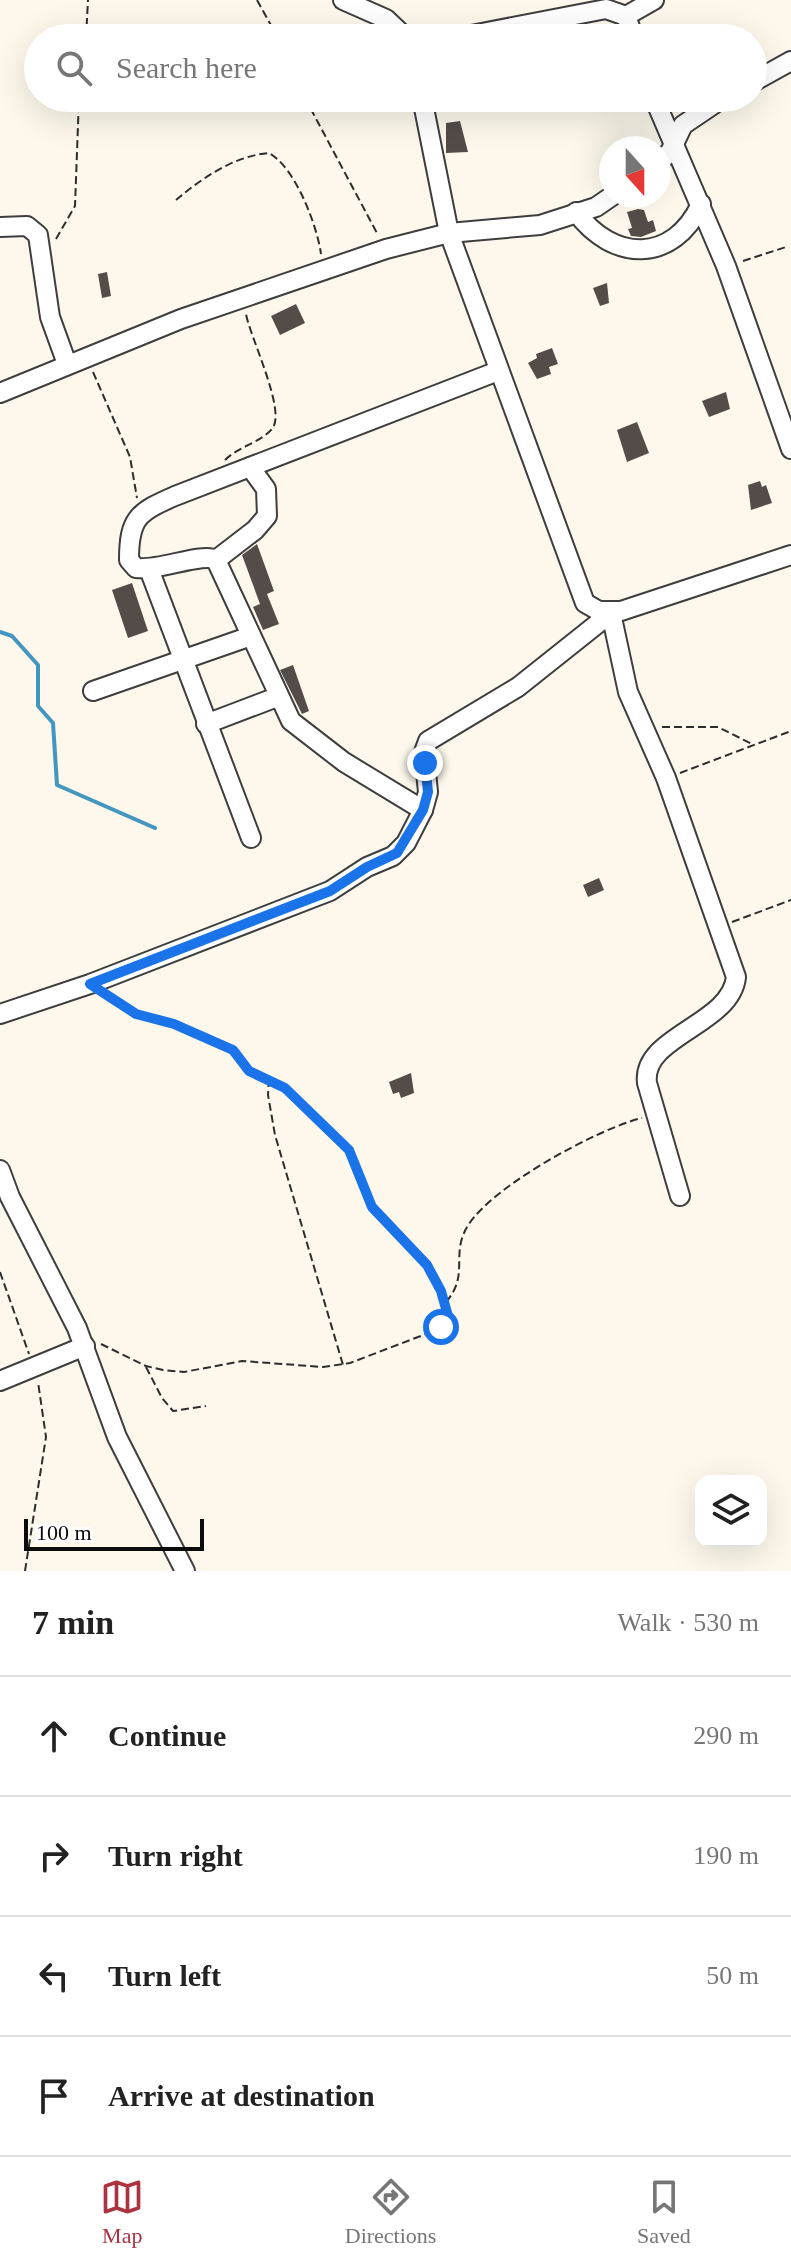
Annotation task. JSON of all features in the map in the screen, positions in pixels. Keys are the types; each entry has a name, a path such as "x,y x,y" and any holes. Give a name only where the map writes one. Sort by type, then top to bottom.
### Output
{"street":[{"path":"343,0 391,24"},
{"path":"626,16 654,0"},
{"path":"524,24 597,9 615,10 626,16 629,24"},
{"path":"767,74 791,61"},
{"path":"425,112 449,233 579,593 593,610 611,613"},
{"path":"659,112 726,266 791,449"},
{"path":"672,144 683,125 702,112"},
{"path":"576,212 604,241 646,249 685,232 701,204"},
{"path":"0,393 67,364 244,297 386,249 449,233 529,228 599,206"},
{"path":"0,227 30,227 38,235 50,317 67,364"},
{"path":"423,810 301,731 277,697 216,560 205,556 149,569 136,568 129,560 131,528 136,517 159,503 498,371"},
{"path":"216,560 255,530 267,516 266,489 250,467"},
{"path":"0,1014 90,984 330,891 367,867 397,853 423,810 428,792 424,752 431,737 518,687 611,613 791,555"},
{"path":"149,569 251,838"},
{"path":"611,613 628,692 666,778 721,926 736,983 722,1004 650,1062 647,1083 659,1114 680,1196"},
{"path":"93,691 251,636"},
{"path":"206,724 277,697"},
{"path":"0,1170 85,1346 117,1437 185,1571"},
{"path":"0,1381 85,1346"}],"path":[{"path":"87,24 88,0"},
{"path":"257,0 270,24"},
{"path":"43,254 74,210 78,112"},
{"path":"313,112 386,249"},
{"path":"176,200 202,179 227,166 253,156 272,154 306,204 320,248 323,271"},
{"path":"726,266 786,247"},
{"path":"214,480 226,459 270,432 276,421 275,402 250,330 244,297"},
{"path":"87,357 130,457 136,517"},
{"path":"645,728 713,726 753,746"},
{"path":"666,778 791,731"},
{"path":"721,926 791,900"},
{"path":"85,1346 111,1347 146,1366 184,1372 242,1361 306,1367 343,1365 439,1329 447,1321 446,1303 415,1249 384,1224 372,1207 349,1150 285,1088 249,1071 233,1050 174,1024 136,1014 90,984"},
{"path":"269,1078 268,1095 275,1135 343,1365"},
{"path":"446,1303 459,1282 464,1231 488,1205 585,1139 607,1128 659,1114"},
{"path":"0,1272 41,1392 46,1437 25,1571"},
{"path":"146,1366 162,1398 173,1411 206,1406"}],"building":[{"path":"460,121 468,152 446,153 446,123"},
{"path":"644,210 648,222 653,220 656,231 641,237 631,236 627,212"},
{"path":"107,272 111,296 102,298 98,274"},
{"path":"607,283 609,303 600,306 593,288"},
{"path":"296,304 305,323 280,335 271,316"},
{"path":"552,348 558,364 549,367 551,374 537,379 528,363 537,358 536,354"},
{"path":"726,392 730,409 709,417 702,401"},
{"path":"637,422 649,453 627,462 617,430"},
{"path":"760,481 762,487 766,485 772,503 751,510 748,485"},
{"path":"257,544 274,591 267,594 279,624 263,630 253,607 260,604 242,555"},
{"path":"132,583 148,631 128,638 112,590"},
{"path":"293,665 309,711 302,714 280,670"},
{"path":"599,878 604,890 588,897 583,885"},
{"path":"411,1073 414,1093 401,1098 399,1092 393,1094 389,1082"}],"waterway":[{"path":"0,632 12,636 38,665 38,706 53,723 57,785 155,828"}],"route":[{"path":"425,763 428,792 423,810 406,843 397,853 367,867 330,891 90,984 136,1014 189,1029 237,1052 249,1071 278,1082 343,1143 379,1218 415,1249 441,1291 448,1316 441,1327"}]}
